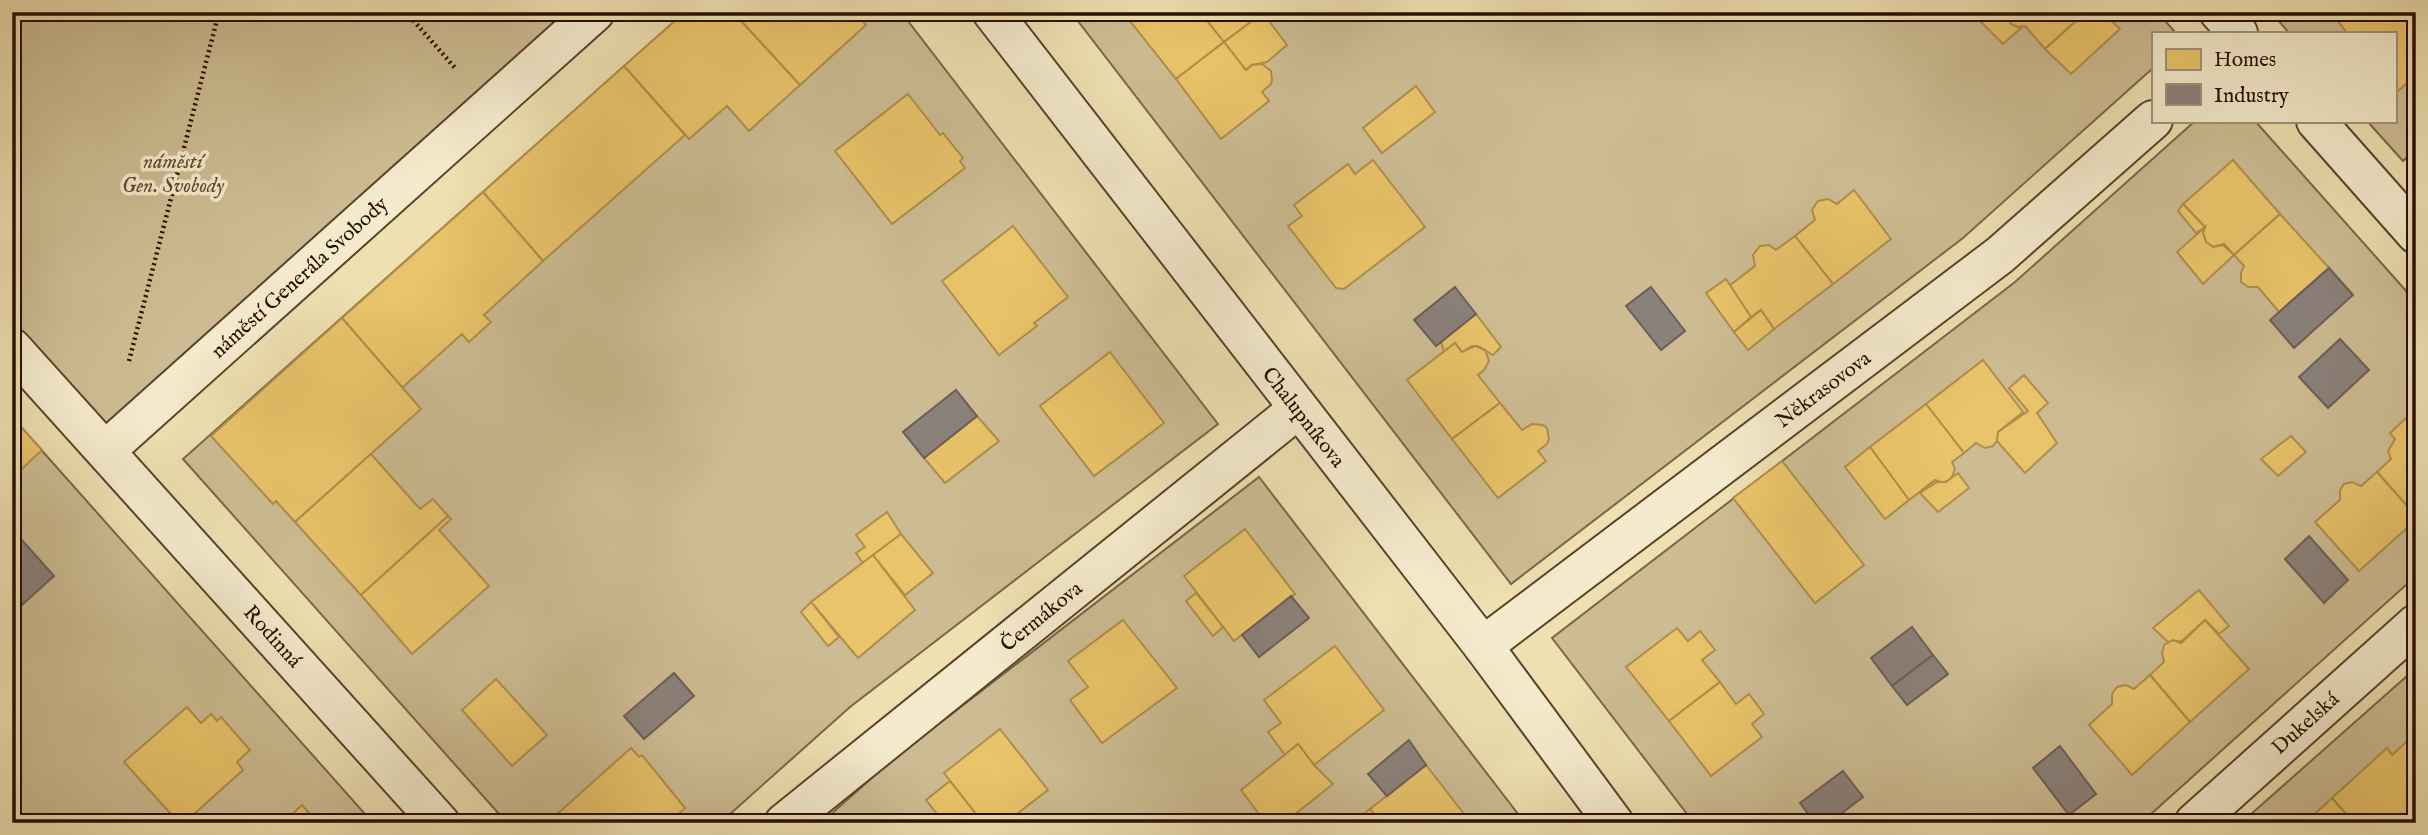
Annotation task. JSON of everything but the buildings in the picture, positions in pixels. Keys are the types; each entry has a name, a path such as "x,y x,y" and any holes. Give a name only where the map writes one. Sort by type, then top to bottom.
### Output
{"street":[{"name":"náměstí Generála Svobody","path":"106,450 595,12"},
{"name":"Chalupníkova","path":"992,12 1483,646 1614,823"},
{"path":"2219,12 2237,32"},
{"name":"Někrasovova","path":"1483,646 2000,255 2152,121"},
{"path":"2317,122 2410,214"},
{"path":"12,348 106,450"},
{"name":"Čermákova","path":"784,823 1298,409"},
{"name":"Rodinná","path":"106,450 440,823"},
{"name":"Dukelská","path":"2194,823 2416,624"}],"path":[{"path":"127,370 219,12"},
{"path":"406,12 490,106"}],"green space":[{"name":"náměstí Gen. Svobody","path":"12,12 596,12 106,450 12,347"},
{"path":"685,12 901,12 1218,424 850,707 720,823 507,823 183,459"},
{"path":"1071,12 2157,12 2175,32 2152,32 2152,69 1963,238 1511,584"},
{"path":"2271,12 2416,12 2416,149 2403,161 2368,122 2396,122 2396,32 2288,32"},
{"path":"2194,122 2256,122 2416,302 2416,576 2141,823 1694,823 1552,638 2015,282"},
{"path":"12,417 373,823 12,823"},
{"path":"1259,477 1525,823 821,823 892,760"},
{"path":"2416,668 2416,823 2241,823"}]}
